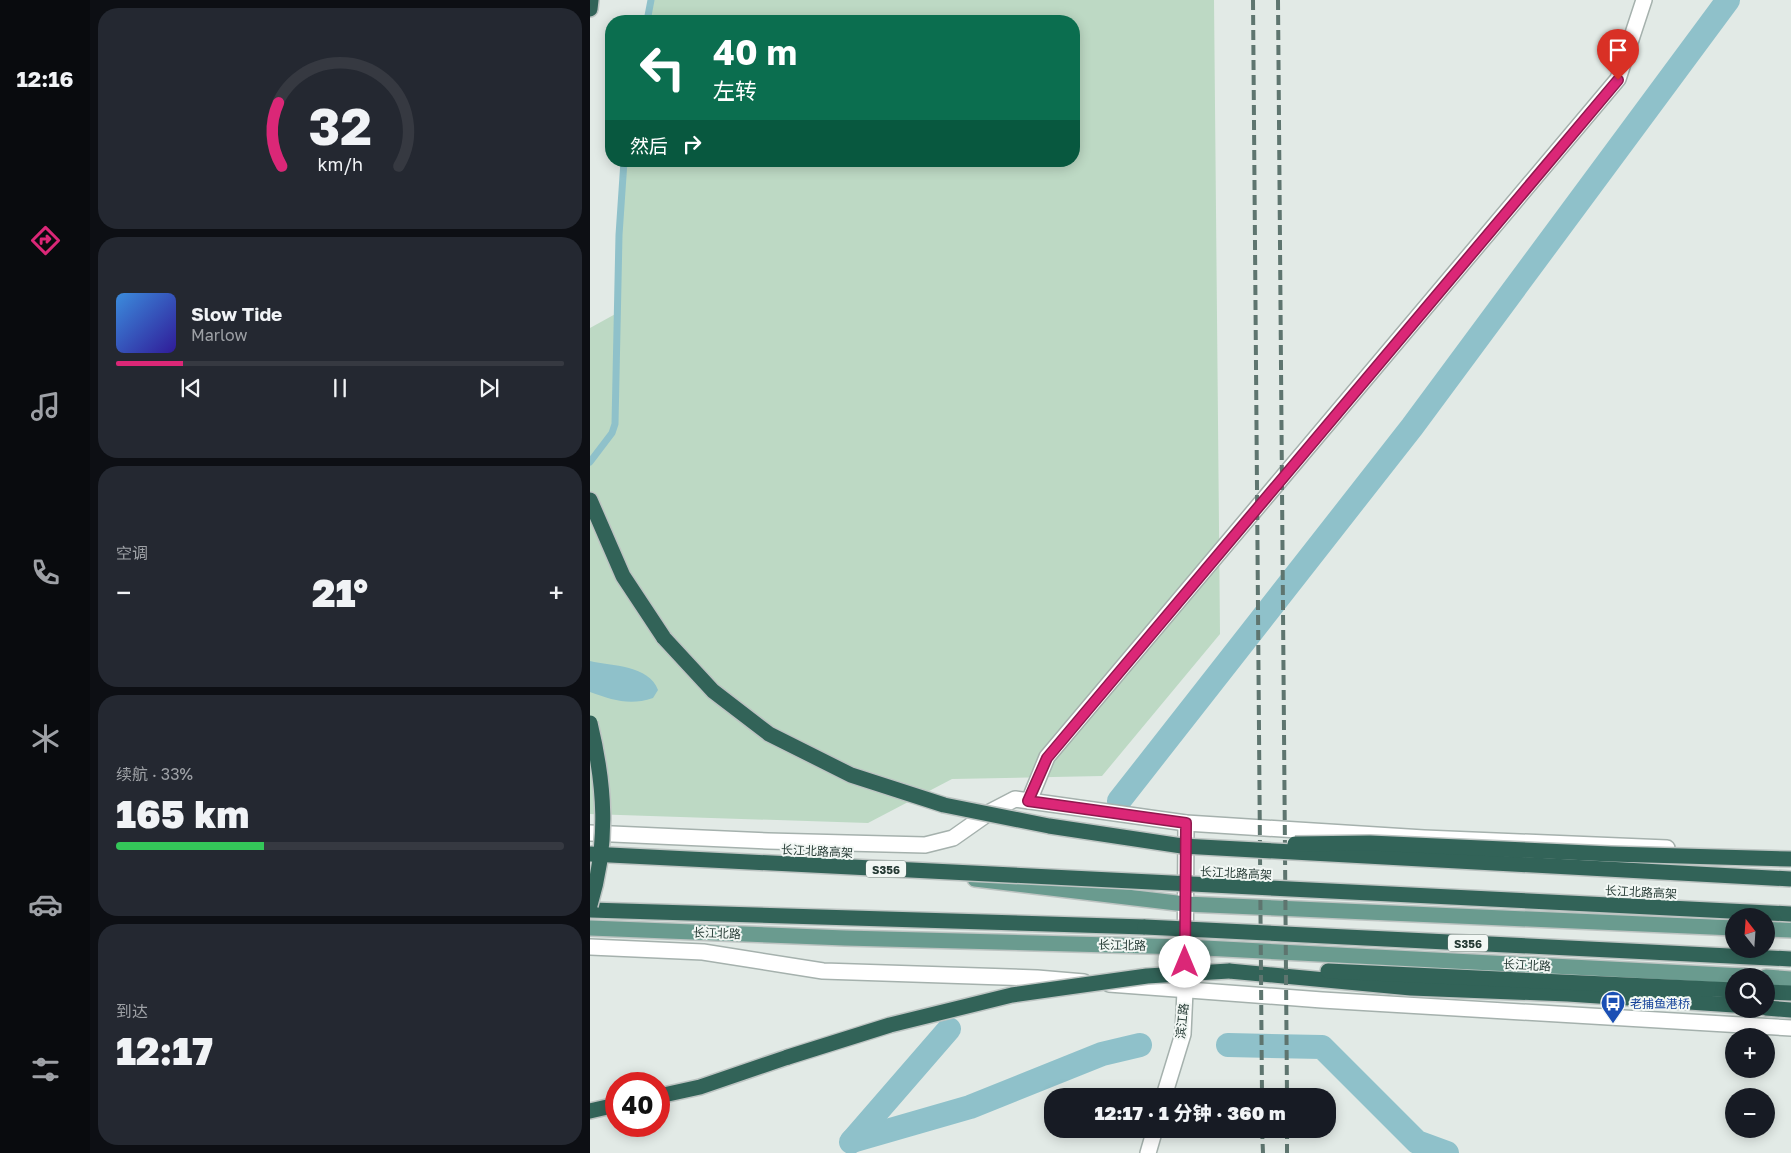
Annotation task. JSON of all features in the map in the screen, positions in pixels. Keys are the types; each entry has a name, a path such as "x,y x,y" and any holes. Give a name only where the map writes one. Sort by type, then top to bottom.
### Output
{"highway":[{"path":"590,10 591,0"},
{"path":"590,500 624,576 664,638 713,691 769,734 851,775 944,805 1049,826 1182,846 1791,879"},
{"path":"590,723 595,744 602,797 603,836 598,878 590,904"},
{"path":"1182,846 1370,843 1611,854 1791,859"},
{"name":"长江北路高架","path":"590,854 1791,914"},
{"name":"S356","path":"590,910 1145,927 1791,959"},
{"path":"1229,970 1411,988 1568,994 1725,1004"},
{"path":"670,1094 700,1087 788,1056 890,1025 1012,995 1147,976 1229,970 1358,972 1725,990"},
{"path":"1775,992 1791,992"},
{"path":"1775,1009 1791,1010"},
{"path":"590,1111 605,1108"}],"main road":[{"name":"S356","path":"590,859 910,872 1185,904 1725,928"},
{"name":"长江北路","path":"590,928 845,938 1185,947 1725,975"},
{"path":"1775,929 1791,930"},
{"path":"1775,978 1791,979"}],"street":[{"path":"1028,801 1047,758 1618,80 1644,0"},
{"path":"590,833 768,841 925,845 953,838 990,812 1015,800 1186,823 1434,838 1763,853 1791,851"},
{"name":"滨江路","path":"1166,1088 1183,1034 1186,823"},
{"path":"590,947 704,952 823,971 1037,978 1185,991 1791,1028"},
{"path":"1148,1153 1152,1138"}],"green space":[{"path":"651,0 1214,0 1220,634 1102,776 952,779 868,823 590,814 590,328 619,312 619,235 624,167 1080,167 1080,15 648,15"}],"water":[{"path":"590,661 638,671 647,676 658,690 653,698 636,702 614,700 590,692"}],"waterway":[{"path":"648,15 651,0"},
{"path":"1119,801 1412,427 1728,0"},
{"path":"590,462 612,433 615,424 619,235 624,167"},
{"path":"851,1142 949,1029"},
{"path":"852,1141 970,1107 1102,1054 1140,1045"},
{"path":"1228,1045 1322,1047 1417,1142 1447,1153"}],"railway":[{"path":"1253,0 1262,1088"},
{"path":"1278,0 1287,1088"},
{"path":"1262,1138 1263,1153"},
{"path":"1287,1138 1287,1153"}],"place":[{"name":"老捕鱼港桥","path":"1613,1024"}],"route":[{"path":"1185,962 1186,823 1028,801 1047,758 1618,80"}]}
